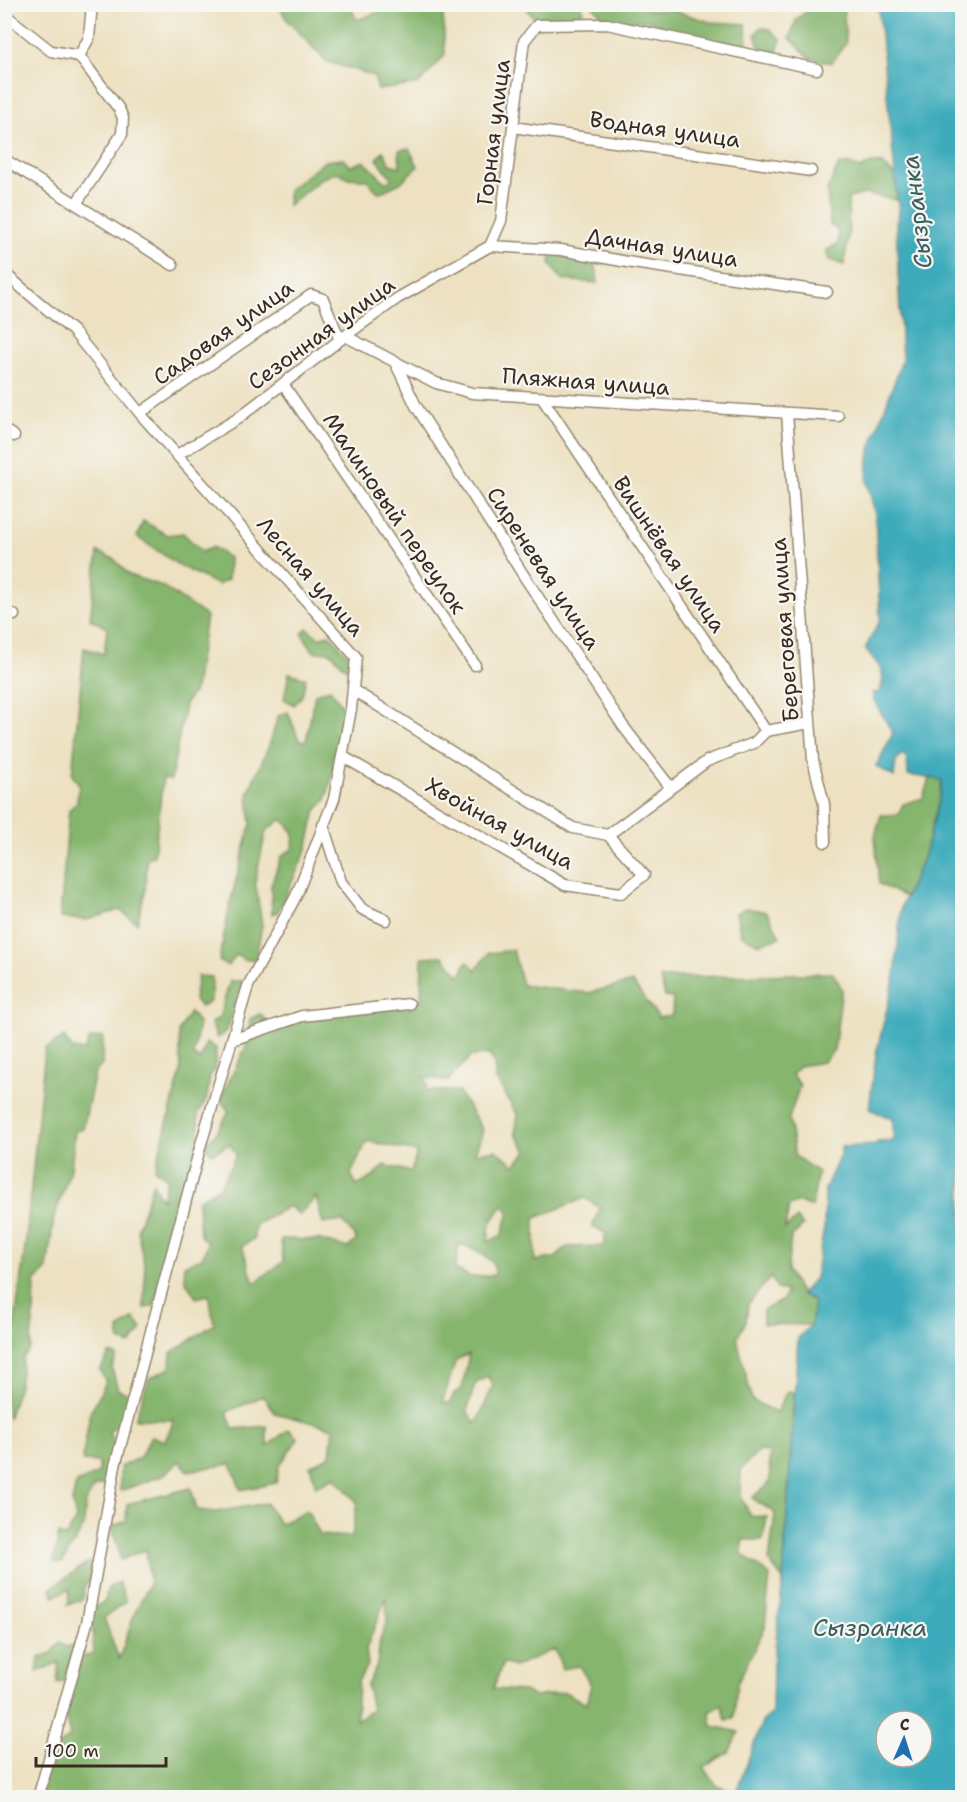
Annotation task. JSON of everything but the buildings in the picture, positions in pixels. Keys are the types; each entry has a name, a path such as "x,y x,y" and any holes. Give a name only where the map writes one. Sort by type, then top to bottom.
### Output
{"street":[{"path":"79,56 89,38 92,4"},
{"path":"4,14 51,51 79,56 119,109 123,118 122,134 76,204"},
{"name":"Горная улица","path":"490,246 501,221 524,41 537,25 607,24 817,69"},
{"name":"Водная улица","path":"513,127 812,171"},
{"path":"4,159 173,265"},
{"name":"Дачная улица","path":"490,246 561,250 827,292"},
{"name":"Сезонная улица","path":"177,455 237,419 398,298 490,246"},
{"name":"Лесная улица","path":"4,273 73,331 140,413 356,657 351,709 334,799 296,896 248,986 201,1144 115,1466 87,1623 38,1797"},
{"name":"Садовая улица","path":"140,413 311,295 323,299 342,338"},
{"name":"Пляжная улица","path":"342,338 436,383 472,393 838,416"},
{"name":"Сиреневая улица","path":"395,362 416,406 524,576 623,726 671,788"},
{"name":"Малиновый переулок","path":"283,384 475,665"},
{"name":"Вишнёвая улица","path":"542,398 766,731"},
{"name":"Береговая улица","path":"787,413 813,760 824,804 825,842"},
{"path":"353,690 573,828 608,835 707,761 754,743 766,731 810,723"},
{"name":"Хвойная улица","path":"342,756 565,885 621,893 644,875 608,835"},
{"path":"324,825 341,882 363,909 386,920"},
{"path":"232,1041 302,1016 409,1004"}],"green space":[{"path":"591,4 641,5 647,10 672,10 710,22 746,24 747,43 726,46 670,33 651,20 609,23"},
{"path":"278,5 349,5 357,20 397,5 429,5 443,12 445,55 419,84 378,90 374,76 326,61 287,20"},
{"path":"524,5 581,5 583,12 570,21 533,17"},
{"path":"814,5 843,5 846,43 831,63 810,58 790,38 796,20"},
{"path":"761,27 769,29 781,39 777,52 759,47 755,35"},
{"path":"409,148 418,166 400,183 379,193 367,180 349,178 337,172 321,179 288,206 288,190 325,161 343,159 351,166 364,161 386,183 392,178 377,159 383,151 390,164 400,167 399,150"},
{"path":"871,163 883,164 895,176 897,200 865,194 848,198 849,230 844,265 829,260 826,251 838,243 838,230 830,225 827,191 839,164 850,164 861,169"},
{"path":"551,255 581,256 587,265 596,266 598,283 562,280 550,264"},
{"path":"143,521 167,535 183,533 202,552 213,547 229,558 228,579 218,585 180,566 137,537"},
{"path":"98,552 114,559 129,575 162,586 206,616 195,689 185,704 171,780 163,778 154,856 147,858 145,892 137,923 119,910 87,920 60,918 69,810 77,802 79,784 72,775 84,648 104,654 107,628 90,619"},
{"path":"307,628 319,638 329,634 353,661 347,669 330,652 314,652 302,634"},
{"path":"289,673 306,678 302,696 294,705 284,699"},
{"path":"330,689 348,714 326,800 316,810 307,849 278,912 272,914 271,885 281,857 293,848 294,833 282,819 266,831 255,881 262,925 256,959 244,960 237,954 228,966 219,961 231,899 251,824 248,793 270,743 278,716 288,712 299,740 306,741 315,694"},
{"path":"929,778 942,779 939,801 923,858 905,897 879,884 875,836 881,815 898,815 903,804 923,798"},
{"path":"746,908 767,912 780,937 759,944 741,935 736,913"},
{"path":"513,950 522,985 588,993 632,982 659,1018 672,1015 673,998 665,997 660,978 833,973 842,989 834,1050 823,1062 799,1066 792,1075 800,1085 789,1118 795,1156 818,1172 812,1207 799,1202 789,1206 785,1229 797,1218 803,1226 791,1237 787,1271 801,1294 814,1301 812,1325 763,1324 763,1310 783,1300 787,1291 777,1289 771,1277 748,1304 746,1321 737,1338 752,1400 776,1413 787,1391 794,1392 783,1580 769,1561 775,1513 752,1498 770,1482 769,1452 759,1451 741,1469 740,1496 751,1516 767,1517 763,1540 742,1540 742,1554 770,1575 765,1627 737,1684 734,1718 726,1720 722,1705 710,1712 712,1726 739,1732 729,1752 704,1767 716,1785 736,1791 733,1797 41,1798 49,1755 70,1736 64,1711 77,1658 94,1653 91,1610 105,1601 108,1588 119,1582 126,1602 104,1618 119,1659 136,1610 150,1583 146,1549 121,1560 112,1527 126,1521 127,1504 191,1488 197,1510 216,1512 266,1503 280,1524 307,1510 320,1535 352,1537 357,1502 334,1477 316,1487 310,1466 330,1456 333,1428 275,1413 263,1396 227,1412 233,1429 267,1426 267,1446 289,1429 298,1439 279,1466 276,1483 241,1490 231,1464 188,1471 180,1461 162,1476 120,1491 120,1467 140,1457 151,1436 165,1441 174,1420 135,1419 149,1378 170,1368 171,1353 214,1324 209,1295 196,1298 185,1280 184,1265 202,1258 208,1243 200,1236 198,1200 219,1188 236,1155 230,1144 212,1153 204,1145 217,1132 229,1112 220,1099 246,1047 250,1019 260,1014 274,1028 396,1000 421,1000 422,957 443,956 460,976 467,961 476,970 489,953","holes":["490,1055 496,1080 518,1115 515,1133 527,1151 515,1165 496,1150 475,1153 483,1130 458,1091 428,1091 425,1077 448,1081 471,1056","367,1141 417,1152 411,1172 385,1165 373,1177 357,1186 351,1174","316,1197 323,1224 342,1221 357,1239 348,1248 320,1240 281,1239 283,1262 254,1283 242,1246 254,1239 255,1225 289,1206 300,1215","585,1198 600,1208 592,1227 606,1233 603,1246 567,1247 555,1258 535,1261 535,1218","503,1205 509,1213 502,1235 488,1242 490,1224","459,1244 474,1249 494,1263 495,1275 471,1277 455,1269","469,1354 462,1389 454,1393 450,1403 442,1403 456,1360","488,1376 493,1386 476,1424 467,1411 475,1384","386,1597 387,1620 380,1640 377,1665 367,1685 372,1710 356,1720 358,1681 368,1665 366,1649","555,1649 562,1669 579,1666 591,1685 586,1704 565,1692 535,1697 524,1691 493,1689 503,1663 514,1667"]},
{"path":"198,976 212,977 211,1001 201,1007 194,1000"},
{"path":"230,981 244,981 244,989 237,995 227,1031 217,1038 211,1023 219,1018"},
{"path":"190,1012 199,1024 193,1055 200,1060 206,1043 216,1048 215,1070 210,1075 207,1098 198,1114 199,1135 154,1306 144,1308 145,1268 137,1230 153,1183 162,1200 167,1178 155,1169 181,1071 179,1031"},
{"path":"64,1037 72,1049 84,1051 90,1039 103,1037 102,1065 95,1072 83,1129 75,1131 71,1168 54,1218 47,1269 35,1282 30,1349 23,1358 19,1385 8,1419 5,1392 25,1248 45,1049"},
{"path":"134,1318 142,1329 130,1345 119,1340 119,1329"},
{"path":"110,1353 117,1356 112,1368 118,1390 130,1394 127,1428 119,1424 109,1432 114,1443 110,1484 95,1486 85,1504 84,1526 62,1563 53,1562 59,1534 66,1537 76,1519 72,1502 76,1483 99,1473 99,1462 82,1461 90,1413 106,1382 100,1370"},
{"path":"89,1562 94,1575 85,1585 83,1599 68,1605 70,1589 54,1596 51,1588"},
{"path":"60,1642 66,1647 77,1644 64,1681 57,1683 59,1662 37,1672 39,1658 52,1653"}],"water":[{"name":"Сызранка","path":"878,5 962,5 960,50 962,59 962,1797 733,1797 762,1722 772,1713 773,1665 783,1580 798,1338 811,1325 814,1301 801,1294 815,1278 824,1229 825,1189 841,1153 841,1147 876,1145 877,1142 893,1141 893,1119 869,1109 876,1054 895,976 901,907 923,859 939,801 942,780 908,775 907,758 902,754 896,761 894,777 876,766 893,733 875,703 872,693 879,692 883,679 882,673 865,649 880,620 875,514 867,482 868,464 871,446 902,361 896,222 899,214"}]}
